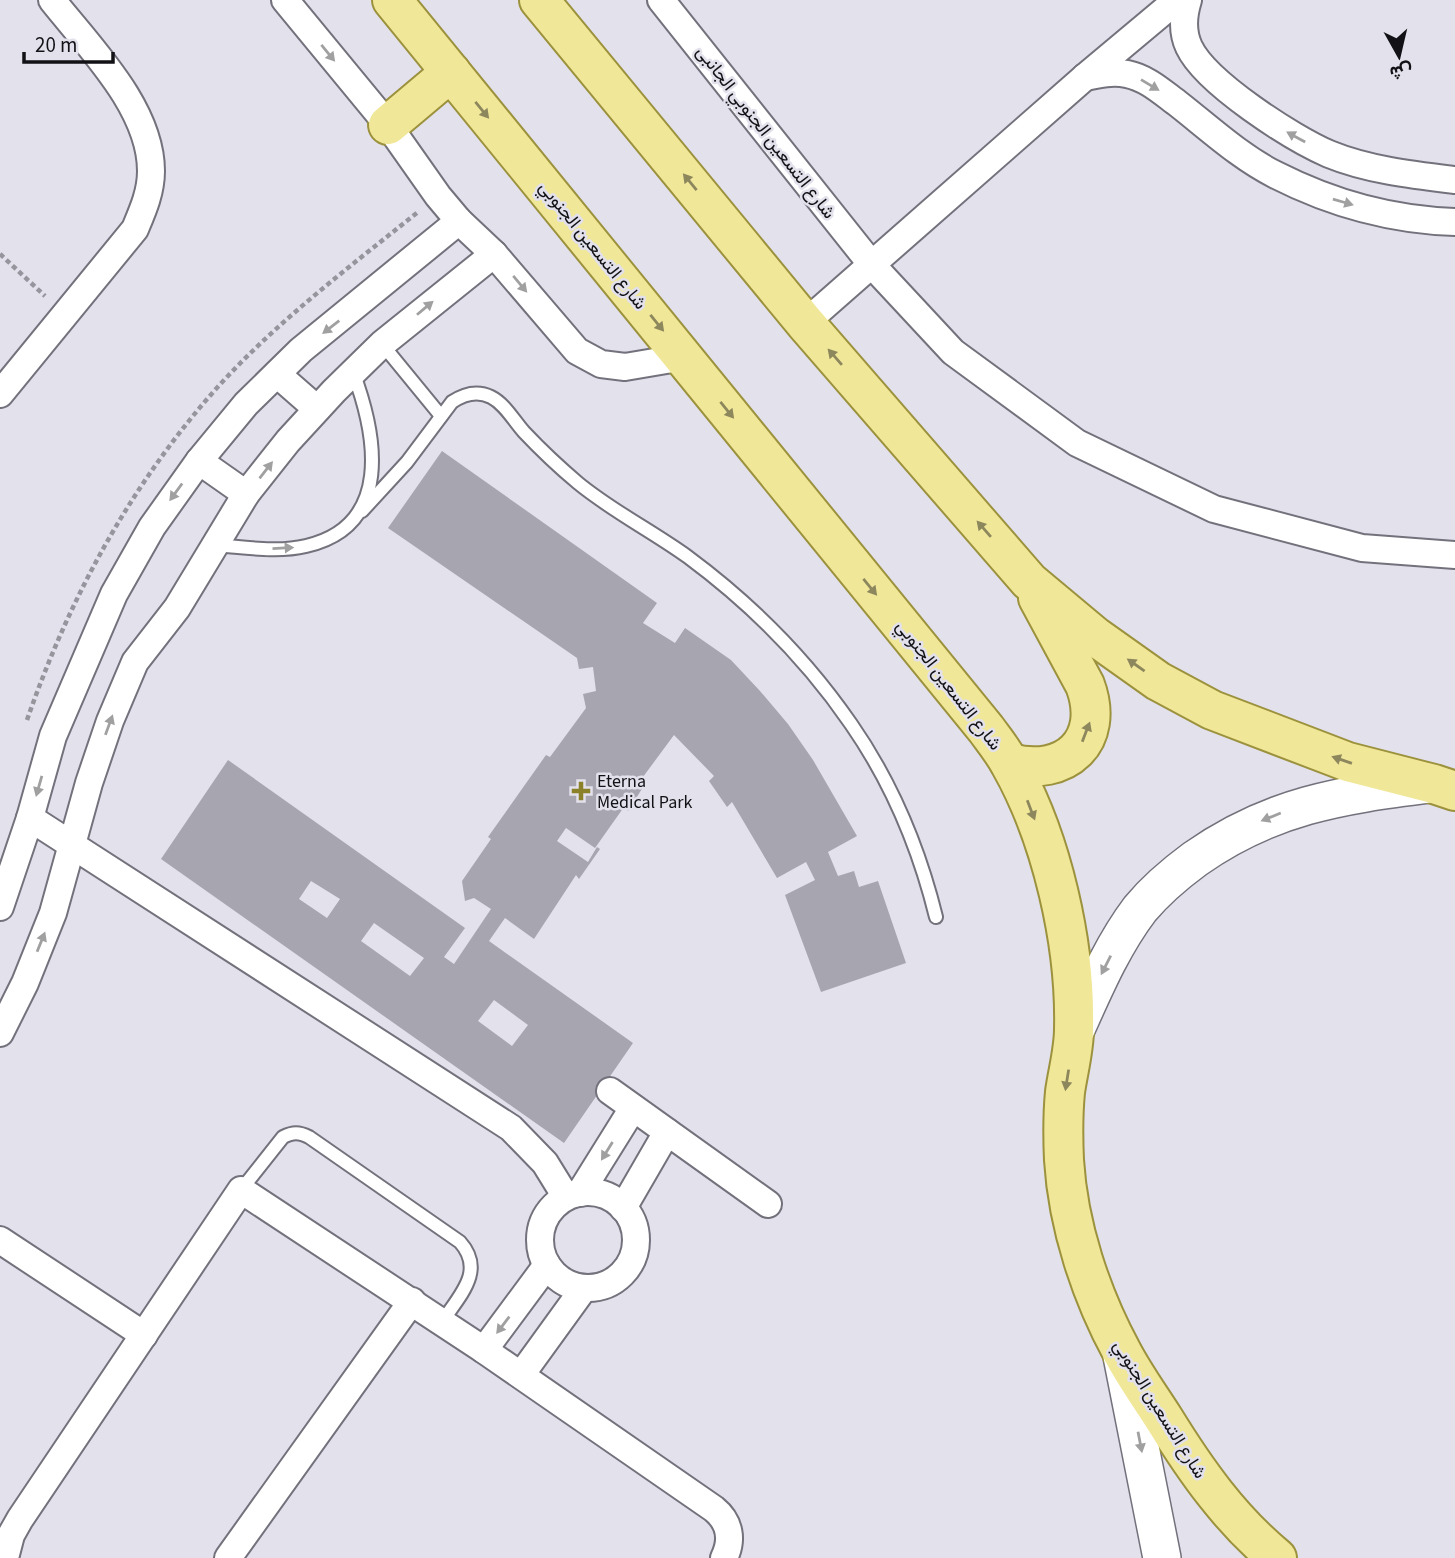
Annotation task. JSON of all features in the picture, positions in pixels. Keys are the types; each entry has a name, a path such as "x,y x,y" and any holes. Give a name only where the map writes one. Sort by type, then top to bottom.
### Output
{"main road":[{"name":"شارع التسعين الجنوبي","path":"392,0 684,356 986,729 1010,763 1033,815 1060,902 1072,972 1074,1031 1065,1094 1064,1161 1074,1226 1094,1289 1121,1352 1210,1490 1252,1537 1277,1558"},
{"path":"540,0 805,323 1029,581 1096,637 1158,681 1212,710 1348,762 1448,785"},
{"path":"388,125 451,72"},
{"path":"1010,763 1041,767 1070,755 1085,737 1091,715 1090,699 1084,685 1029,581"}],"street":[{"path":"0,394 135,229 147,202 152,173 149,145 139,117 125,93 52,0"},
{"path":"285,0 388,125 438,196 494,254 577,351 601,364 625,368 684,356"},
{"name":"شارع التسعين الجنوبي الجانبى","path":"661,0 872,265 953,352 1077,443 1214,509 1362,548 1455,555"},
{"path":"805,323 1085,77 1177,0"},
{"path":"1188,0 1184,13 1184,30 1198,61 1260,114 1294,137 1331,155 1391,171 1455,180"},
{"path":"1085,77 1106,72 1128,74 1148,81 1235,149 1273,174 1315,194 1383,213 1455,222"},
{"path":"0,908 30,818 53,736 114,594 152,527 199,461 246,404 276,374 301,350 459,220"},
{"path":"0,1032 7,1001 53,913 89,783 110,721 135,662 177,608 246,494 288,441 382,344 494,254"},
{"path":"276,374 317,409"},
{"path":"199,461 246,494"},
{"path":"1074,1031 1108,960 1141,909 1179,871 1223,840 1271,816 1323,800 1448,785"},
{"path":"30,818 511,1128 573,1195"},
{"path":"610,1091 768,1204"},
{"path":"573,1195 590,1192 608,1197 624,1208 631,1218 635,1230 634,1256 620,1277 609,1284 583,1288 556,1277 542,1253 541,1227 547,1215 573,1195 633,1108"},
{"path":"624,1208 667,1132"},
{"path":"5,1558 11,1535 20,1519 241,1190 522,1375 721,1514 729,1530 730,1540 724,1558"},
{"path":"0,1240 144,1335"},
{"path":"484,1350 547,1265"},
{"path":"522,1375 583,1288"},
{"path":"229,1558 412,1301"},
{"path":"1121,1352 1162,1558"}],"lane":[{"path":"382,344 441,416"},
{"path":"353,372 366,406 371,437 372,478 362,511"},
{"path":"215,545 272,549 306,547 326,540 362,511 407,462 452,402 469,394 480,393 498,402 525,433 581,485 688,557 731,592 765,624 829,694 872,755 905,822 921,864 936,918"},
{"path":"241,1190 283,1137 301,1132 309,1137 460,1242 467,1250 471,1260 469,1280 442,1322"}],"path":[{"path":"0,254 64,314"}],"building":[{"name":"Eterna Medical Park","path":"442,451 657,603 643,623 675,643 685,628 731,660 788,724 813,760 857,836 828,852 838,876 854,871 859,887 878,881 906,963 821,992 785,895 815,880 806,862 777,878 732,802 727,807 709,781 714,776 674,735 640,781 645,784 628,811 624,807 595,848 566,828 557,841 588,862 597,847 600,849 579,879 576,875 534,939 505,918 489,941 633,1043 564,1143 161,859 228,760 465,928 444,957 454,964 491,909 474,898 465,901 462,881 491,839 488,837 546,755 550,757 586,708 583,694 596,691 593,667 579,669 577,658 388,528","holes":["311,881 340,899 327,918 299,899","374,923 424,958 410,976 361,941","494,1000 528,1025 512,1046 478,1021"]}],"place":[{"name":"Eterna Medical Park","path":"581,791"}]}
